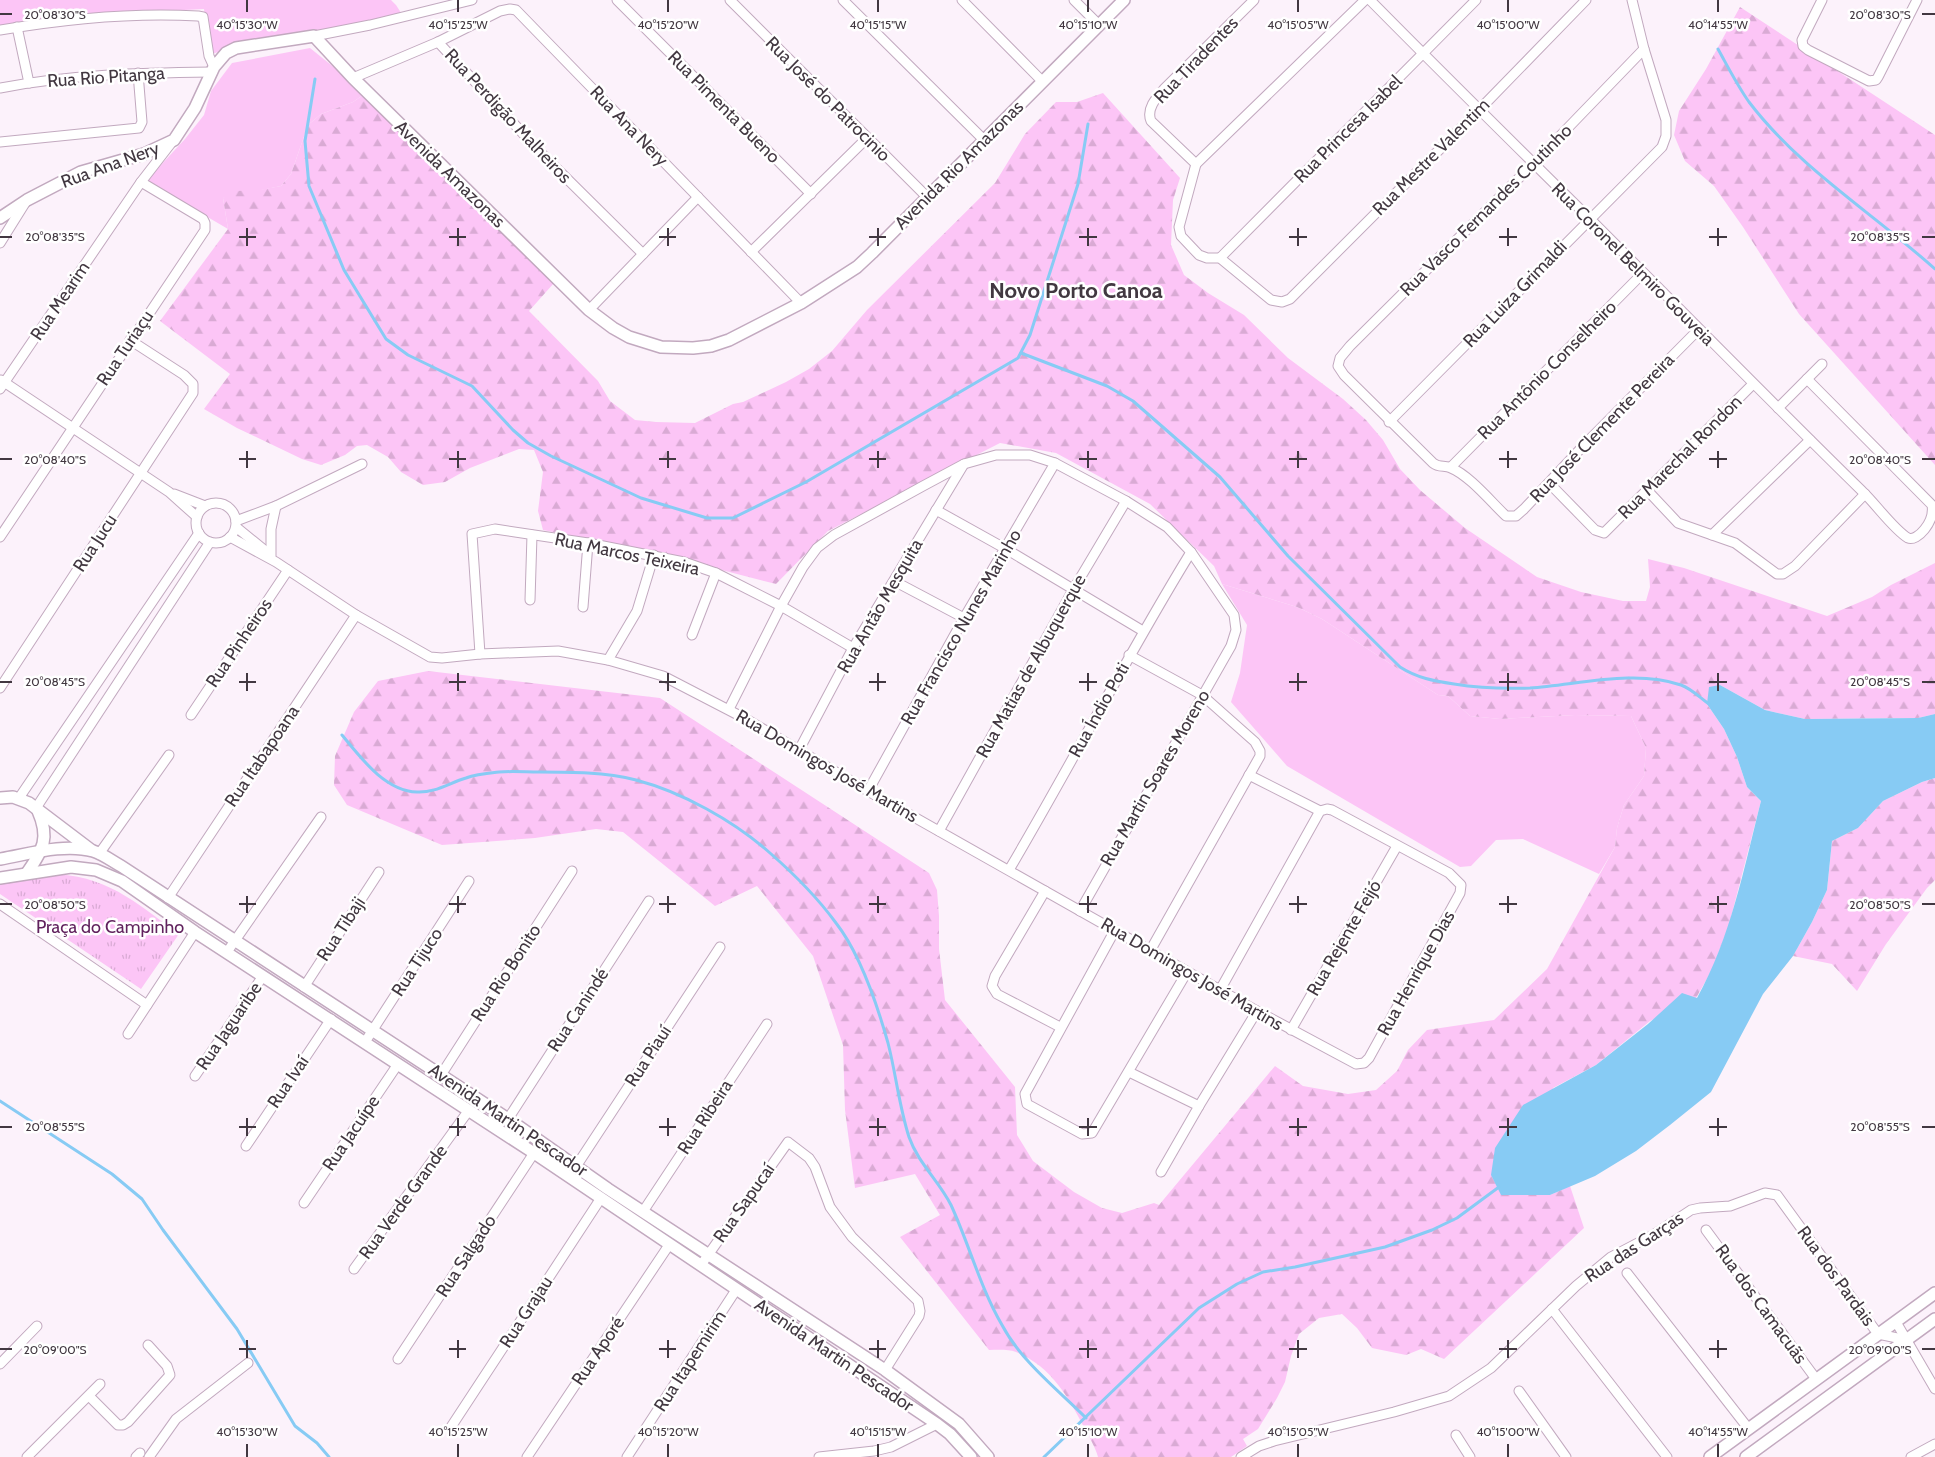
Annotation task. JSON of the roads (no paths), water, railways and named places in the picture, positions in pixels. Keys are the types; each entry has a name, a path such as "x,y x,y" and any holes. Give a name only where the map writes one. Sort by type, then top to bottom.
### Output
{"street":[{"name":"Rua Ana Nery","path":"0,218 27,200 81,172 144,154 174,140 195,108 213,69 226,54 236,48 370,25 472,0"},
{"name":"Rua Pimenta Bueno","path":"616,0 811,194"},
{"name":"Rua José do Patrocinio","path":"730,0 927,197"},
{"path":"843,0 984,140"},
{"path":"962,0 1042,82"},
{"path":"1074,0 1099,25"},
{"name":"Avenida Rio Amazonas","path":"589,310 613,328 630,337 661,347 693,348 710,346 729,340 801,304 856,267 1124,0"},
{"name":"Rua Tiradentes","path":"1196,164 1154,124 1149,113 1157,97 1254,0"},
{"path":"1220,258 1207,258 1198,255 1179,232 1196,164 1365,0"},
{"name":"Rua Coronel Belmiro Gouveia","path":"1370,0 1896,527 1909,538 1913,538 1933,523 1935,514 1932,506 1807,379"},
{"name":"Rua Princesa Isabel","path":"1220,258 1476,0"},
{"name":"Rua Mestre Valentim","path":"1220,258 1270,300 1282,302 1290,299 1586,0"},
{"path":"1632,0 1644,49"},
{"path":"1822,0 1802,40 1803,46 1865,80 1872,81 1878,77 1917,0"},
{"name":"Rua Ana Nery","path":"438,42 500,11 514,9 519,12 801,304"},
{"path":"0,30 125,16 198,16 203,17 213,69"},
{"path":"17,27 29,83"},
{"name":"Avenida Amazonas","path":"314,36 353,78 589,310"},
{"name":"Rua Perdigão Malheiros","path":"353,78 438,42 542,154 643,254"},
{"name":"Rua Luiza Grimaldi","path":"1389,422 1662,146 1666,136 1666,120 1644,49"},
{"name":"Rua Vasco Fernandes Coutinho","path":"1389,422 1344,375 1339,369 1338,362 1350,346 1533,164 1644,49"},
{"name":"Rua Rio Pitanga","path":"0,88 66,77 213,69"},
{"path":"0,142 139,128 142,122 138,72"},
{"path":"751,252 867,138"},
{"name":"Rua Mearim","path":"2,383 141,182 174,140"},
{"name":"Rua Turiaçu","path":"0,537 206,227 203,219 141,182"},
{"path":"589,310 698,198"},
{"path":"0,243 27,200"},
{"name":"Rua Antônio Conselheiro","path":"1451,468 1643,273"},
{"name":"Rua José Clemente Pereira","path":"1451,468 1473,484 1503,514 1509,517 1516,516 1698,330"},
{"name":"Rua Jucu","path":"0,688 191,398 194,388 190,380 130,340"},
{"path":"1778,408 1822,364"},
{"path":"2,383 169,492 197,517"},
{"name":"Rua Marechal Rondon","path":"1548,483 1595,530 1601,533 1607,531 1753,384"},
{"path":"1389,422 1435,465 1451,468"},
{"path":"1712,535 1810,440"},
{"path":"729,709 781,606 817,548 834,535 964,464 996,455 1012,454 1030,455 1055,463 1126,501 1167,527 1191,552"},
{"name":"Rua Francisco Nunes Marinho","path":"868,791 964,618 1055,463"},
{"path":"236,524 362,464"},
{"name":"Rua Antão Mesquita","path":"799,750 854,648 964,464"},
{"path":"1647,490 1678,523 1740,546 1774,573 1783,574 1795,566 1865,494"},
{"path":"169,492 205,506"},
{"name":"Rua Matias de Albuquerque","path":"939,831 1073,590 1126,501"},
{"path":"216,502 228,506 232,510 236,524 230,538 217,543 210,542 199,532 197,517 205,506 216,502"},
{"path":"274,559 271,529 276,506"},
{"path":"936,510 1006,548 1142,631"},
{"name":"Rua Domingos José Martins","path":"236,524 288,570 356,615 430,657 442,658 480,654 558,651 608,660 663,676 729,709 868,791 1187,972 1353,1063"},
{"name":"Rua Marcos Teixeira","path":"480,654 472,534 495,530 588,543 684,562 716,573 781,606 854,648"},
{"path":"16,797 199,532"},
{"path":"530,600 532,535"},
{"name":"Rua Domingos José Martins","path":"230,538 274,559"},
{"path":"37,809 210,542"},
{"path":"583,607 588,543"},
{"name":"Rua Índio Poti","path":"1009,870 1042,814 1142,631 1191,552"},
{"name":"Rua Martin Soares Moreno","path":"1080,911 1231,646 1236,630 1234,614 1191,552"},
{"path":"608,660 638,611 654,555"},
{"name":"Rua Pinheiros","path":"191,715 288,570"},
{"path":"692,635 716,573"},
{"path":"894,581 964,618"},
{"name":"Rua Itabapoana","path":"168,898 356,615"},
{"path":"1129,655 1202,695 1255,742 1260,751 1260,756 1250,775 1150,951"},
{"path":"0,789 37,809 96,853 169,755"},
{"path":"1250,775 1320,811 1332,810 1397,846"},
{"path":"0,798 16,797"},
{"path":"27,873 41,852 45,835 37,809"},
{"path":"1220,990 1320,811"},
{"path":"227,952 321,817"},
{"name":"Rua Henrique Dias","path":"1353,1063 1364,1063 1369,1058 1460,893 1461,885 1449,873 1397,846"},
{"name":"Rua Rejente Feijó","path":"1291,1030 1397,846"},
{"name":"Avenida Martin Pescador","path":"0,859 63,849 96,853 373,1030 576,1165 608,1189 644,1210 885,1370 952,1418 988,1457"},
{"name":"Avenida Martin Pescador","path":"0,878 71,867 85,868 109,874 122,881 196,932 504,1133 937,1424 950,1434 971,1457"},
{"name":"Rua Rio Bonito","path":"441,1075 572,871"},
{"name":"Rua Tibaji","path":"304,987 379,872"},
{"name":"Rua Tijuco","path":"365,1042 469,881"},
{"path":"1045,891 995,976 992,986 997,994 1060,1027"},
{"name":"Rua Canindé","path":"508,1119 649,901"},
{"path":"0,904 147,1005"},
{"path":"1115,930 1060,1027 1025,1094 1026,1104 1082,1134 1088,1135 1095,1131 1187,972"},
{"path":"128,1034 196,932"},
{"name":"Rua Piauí","path":"576,1165 720,947"},
{"name":"Rua Jaguaribe","path":"196,1076 263,976"},
{"path":"1161,1172 1198,1106 1257,1011"},
{"name":"Rua Ivaí","path":"246,1146 331,1019"},
{"name":"Rua Ribeira","path":"644,1210 767,1024"},
{"name":"Rua Jacuípe","path":"304,1203 398,1064"},
{"path":"1129,1072 1198,1106"},
{"path":"472,1113 484,1115 501,1125 506,1123 508,1119"},
{"name":"Rua Verde Grande","path":"354,1269 472,1113"},
{"path":"504,1133 507,1128 512,1128 529,1138 537,1139"},
{"name":"Rua Sapucaí","path":"701,1265 788,1142 809,1158 815,1167 830,1207 852,1237 918,1301 920,1306 919,1316 885,1370"},
{"name":"Rua Salgado","path":"398,1359 534,1153"},
{"name":"Rua das Garças","path":"1241,1457 1259,1446 1449,1396 1491,1368 1576,1286 1611,1257 1653,1235 1684,1214 1700,1208 1730,1206 1765,1193 1777,1196"},
{"name":"Rua dos Pardais","path":"1777,1196 1878,1334 1907,1340"},
{"name":"Rua Grajau","path":"451,1427 601,1198"},
{"name":"Rua dos Camacuãs","path":"1706,1230 1816,1379"},
{"name":"Rua Aporé","path":"527,1457 669,1245"},
{"path":"1627,1273 1748,1428"},
{"name":"Rua Itapemirim","path":"627,1457 736,1290"},
{"path":"1710,1457 1935,1293"},
{"path":"1552,1309 1667,1457"},
{"path":"1746,1457 1935,1319"},
{"path":"1896,1322 1935,1389"},
{"path":"0,1364 37,1326"},
{"path":"89,1396 118,1424 123,1425 128,1422 170,1375 168,1366 148,1345"},
{"path":"142,1456 176,1419 248,1363"},
{"path":"27,1457 100,1384"},
{"path":"1519,1391 1566,1457"},
{"path":"819,1457 874,1451 891,1447 937,1424"},
{"path":"1456,1435 1470,1457"},
{"path":"1911,1457 1935,1444"}],"water":[{"path":"1720,685 1765,710 1805,719 1918,718 1935,714 1935,778 1922,782 1883,801 1858,828 1832,841 1827,890 1812,922 1793,956 1763,994 1711,1092 1636,1151 1595,1176 1550,1195 1501,1195 1491,1175 1495,1148 1523,1105 1596,1065 1648,1024 1682,993 1697,998 1709,975 1728,927 1761,801 1747,787 1737,757 1724,729 1707,704 1709,687"}],"waterway":[{"path":"1718,49 1749,102 1769,126 1814,170 1935,269"},
{"path":"315,79 305,141 309,186 344,270 386,339 408,355 472,386 513,430 528,443 551,456 641,498 707,518 733,518 806,482 1018,358 1030,335 1078,184 1088,124"},
{"path":"1021,353 1107,386 1133,401 1220,477 1288,556 1406,671 1440,682 1501,688 1530,688 1606,679 1645,678 1681,685 1709,704"},
{"path":"342,735 366,763 384,780 394,786 417,792 436,789 487,773 504,772 588,773 636,780 671,792 707,809 756,841 779,861 829,913 845,936 861,965 879,1012 888,1043 909,1137 923,1164 951,1205 994,1311 1010,1338 1029,1363 1086,1418"},
{"path":"0,1101 112,1174 142,1199 237,1329 295,1426 317,1443 329,1457"},
{"path":"1044,1457 1199,1308 1237,1284 1263,1272 1295,1267 1385,1247 1432,1230 1457,1218 1499,1187"}],"district":[{"name":"Novo Porto Canoa","path":"1076,290"}],"park label":[{"name":"Praça do Campinho","path":"110,927"}]}
